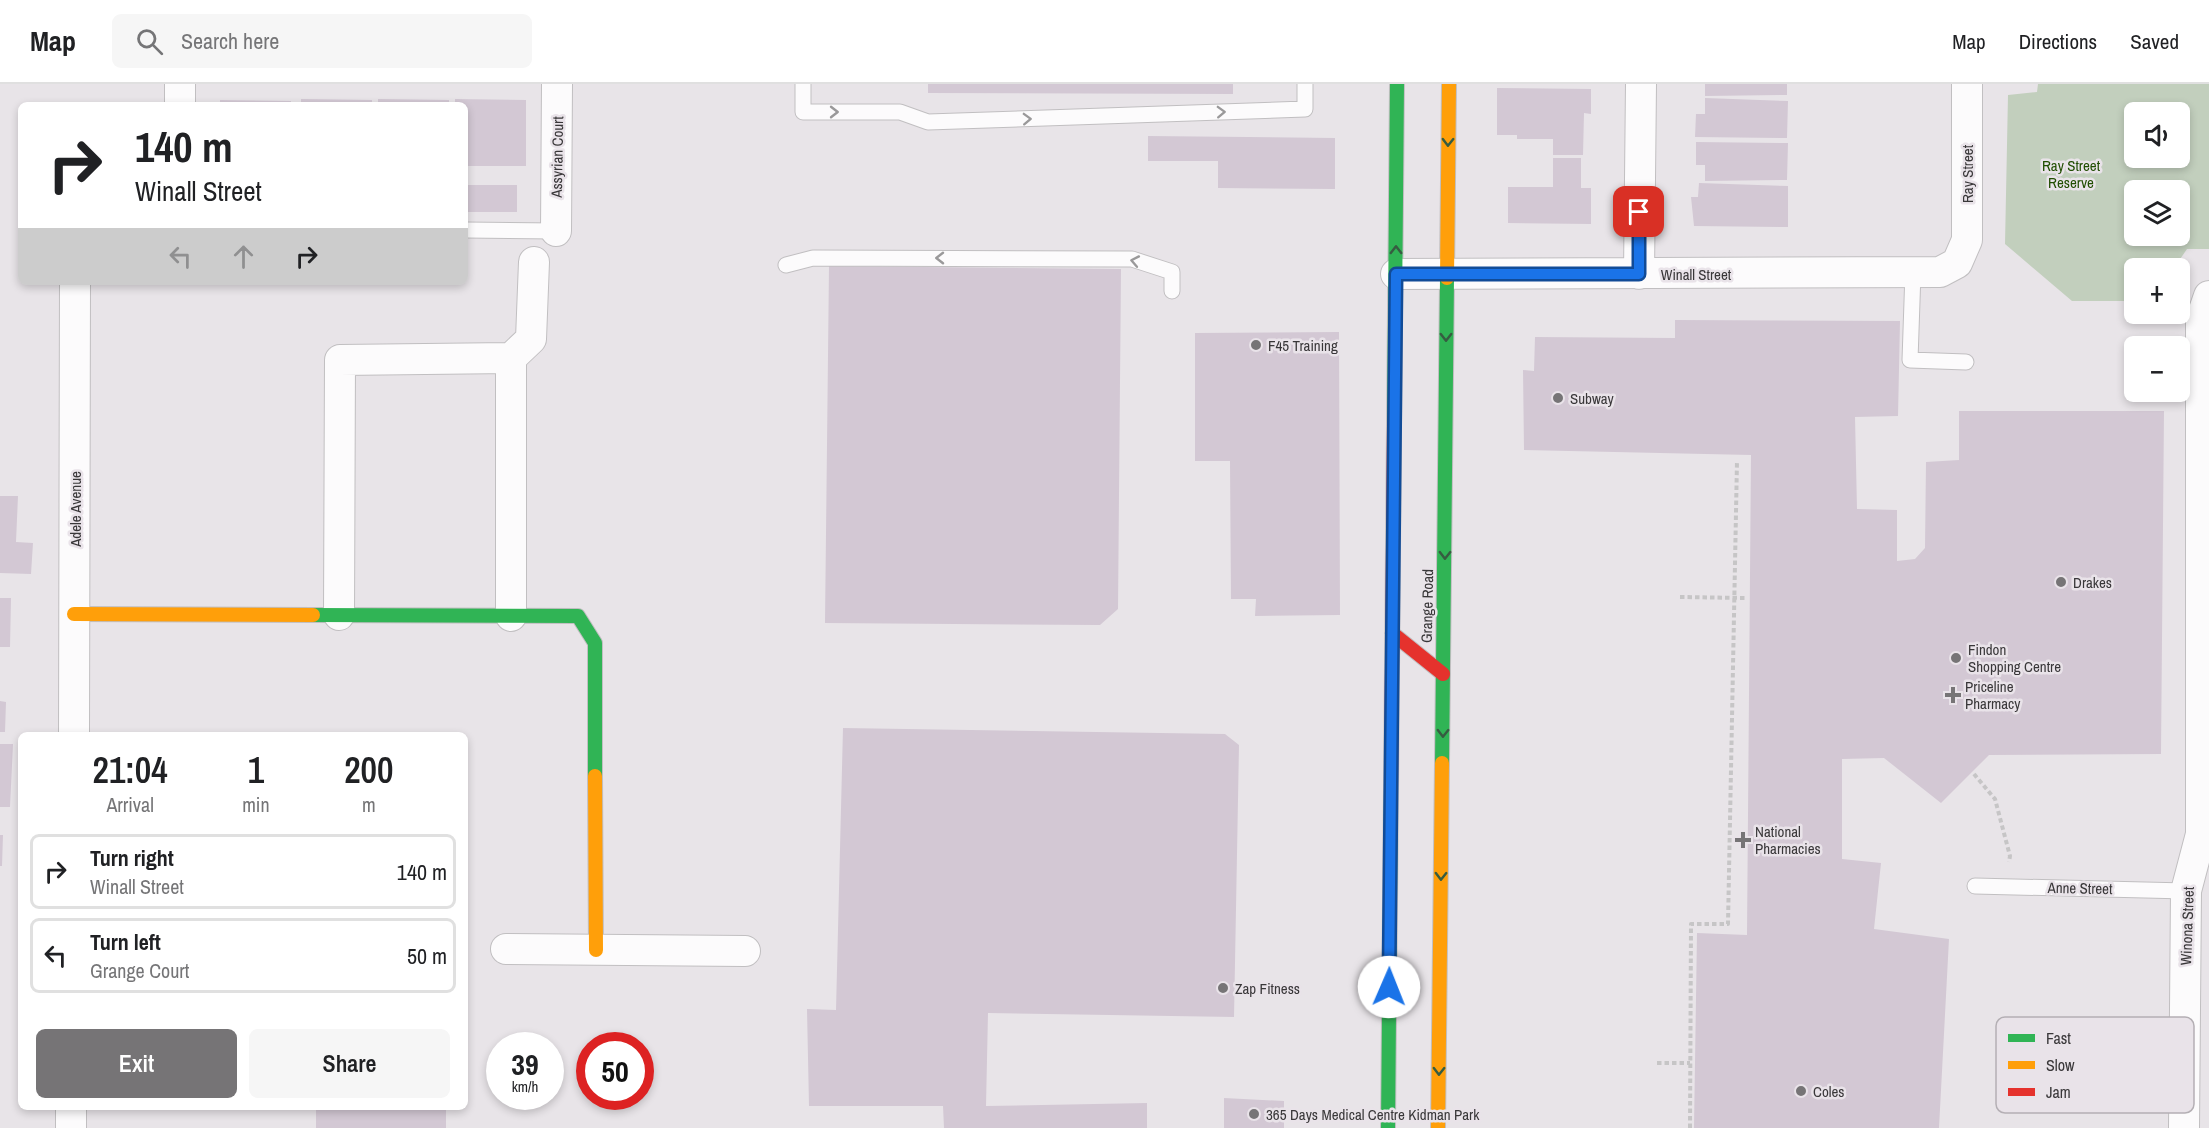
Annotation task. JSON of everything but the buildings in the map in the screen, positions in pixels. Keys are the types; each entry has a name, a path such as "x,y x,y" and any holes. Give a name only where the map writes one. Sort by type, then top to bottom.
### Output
{"main road":[{"path":"1388,1128 1397,686 1392,633 1397,84"},
{"name":"Grange Road","path":"1438,1128 1449,84"},
{"path":"74,614 578,616 595,643 596,950"},
{"path":"1392,633 1443,674"},
{"path":"1423,679 1443,674"}],"street":[{"path":"180,84 180,102"},
{"name":"Assyrian Court","path":"556,231 557,84"},
{"path":"1639,274 1641,84"},
{"name":"Ray Street","path":"1957,263 1967,240 1967,84"},
{"path":"339,615 340,360 511,358 531,339 534,262"},
{"name":"Winall Street","path":"1396,274 1447,272 1639,274 1941,272 1957,263"},
{"name":"Adele Avenue","path":"74,732 75,285"},
{"name":"Winona Street","path":"2185,1017 2186,891 2201,834 2201,319 2209,296"},
{"path":"511,358 511,616"},
{"path":"506,949 745,951"},
{"path":"71,1110 71,1128"},
{"name":"Winona Street","path":"2184,1113 2184,1128"}],"lane":[{"path":"804,84 803,112 900,112 928,122 1305,109 1305,84"},
{"path":"468,230 556,231"},
{"path":"786,265 813,258 1132,259 1172,272 1172,291"},
{"path":"1913,272 1910,360 1966,362"},
{"name":"Anne Street","path":"1975,886 2186,891"}],"path":[{"path":"1690,1128 1691,924 1728,924 1737,461"},
{"path":"1680,597 1748,598"},
{"path":"1974,774 1995,798 2010,856 2005,886"},
{"path":"1657,1063 1690,1063"}],"green space":[{"name":"Ray Street Reserve","path":"2038,84 2209,84 2209,249 2187,249 2181,258 2124,258 2124,301 2072,301 2005,244 2008,95 2037,92"}],"traffic: fast":[{"path":"1394,424 1397,84"},
{"path":"1442,763 1447,278"},
{"path":"313,615 578,616 595,643 595,776"},
{"path":"1388,1128 1391,788"}],"traffic: slow":[{"path":"1447,278 1449,84"},
{"path":"74,614 313,615"},
{"path":"1438,1128 1442,763"},
{"path":"595,776 596,950"}],"traffic: jam":[{"path":"1391,788 1394,424"},
{"path":"1392,633 1443,674"}],"place":[{"name":"F45 Training","path":"1256,345"},
{"name":"Subway","path":"1558,398"},
{"name":"Drakes","path":"2061,582"},
{"name":"Findon Shopping Centre","path":"1956,658"},
{"name":"Priceline Pharmacy","path":"1953,695"},
{"name":"National Pharmacies","path":"1743,840"},
{"name":"Zap Fitness","path":"1223,988"},
{"name":"Coles","path":"1801,1091"},
{"name":"365 Days Medical Centre Kidman Park","path":"1254,1114"}],"route":[{"path":"1389,987 1396,274 1447,272 1639,274 1639,212"}]}
